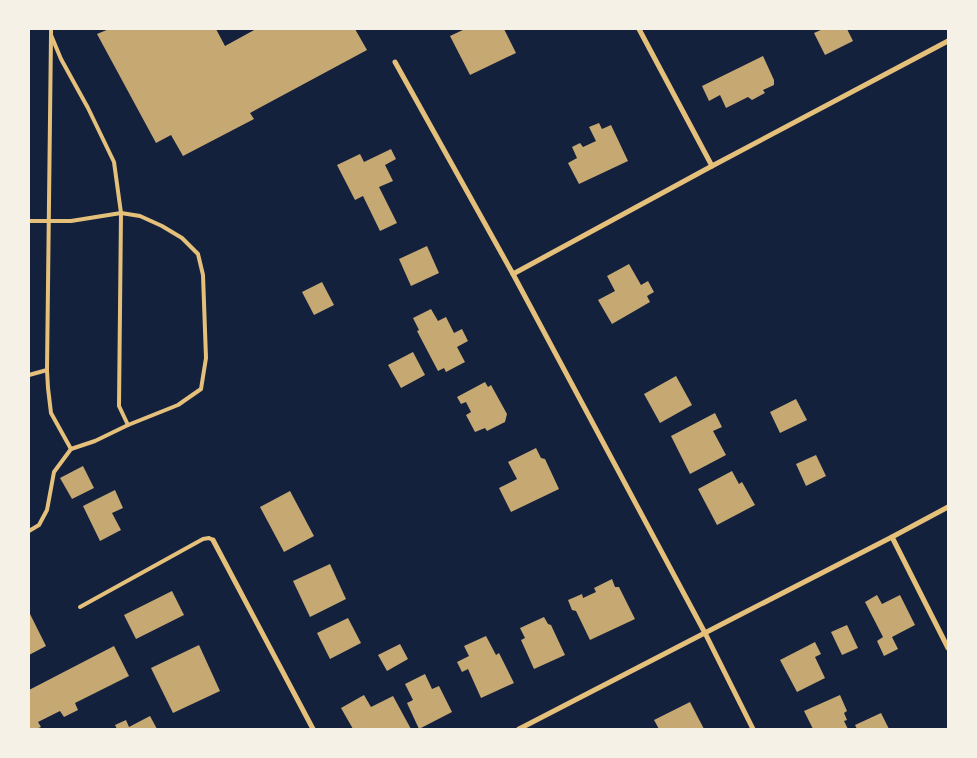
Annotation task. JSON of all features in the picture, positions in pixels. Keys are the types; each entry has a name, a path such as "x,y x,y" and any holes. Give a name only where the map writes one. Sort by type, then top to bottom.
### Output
{"street":[{"path":"639,29 712,166"},
{"path":"513,274 948,41"},
{"path":"395,62 513,274 705,633 753,729"},
{"path":"519,729 948,507"},
{"path":"892,537 948,648"},
{"path":"213,540 313,729"}],"lane":[{"path":"51,29 47,370 51,413 71,449"},
{"path":"51,34 61,59 88,108 114,162 122,213 119,406 128,425"},
{"path":"29,221 70,221 122,213 140,216 182,238 198,254 203,275 206,358 202,389 178,405 128,425 95,441 71,449 54,472 47,510 39,525 29,531"},
{"path":"29,375 47,370"},
{"path":"80,607 203,539 209,538 213,540"}],"building":[{"path":"109,29 216,29 225,46 256,29 355,29 367,50 250,113 254,119 183,156 171,135 156,143 97,34"},
{"path":"465,29 504,29 516,53 470,75 450,36"},
{"path":"823,29 847,29 853,41 825,55 814,33"},
{"path":"763,56 774,80 774,85 763,90 765,93 752,100 748,97 726,108 720,95 709,101 702,86"},
{"path":"599,123 602,129 611,125 628,161 579,184 568,163 577,158 572,147 580,143 583,147 596,141 589,127"},
{"path":"391,149 396,159 385,165 393,181 379,187 397,223 380,231 363,196 355,200 337,165 360,154 364,162"},
{"path":"427,246 439,273 411,286 399,259"},
{"path":"629,264 641,285 648,281 654,292 647,296 650,302 612,324 598,300 615,291 607,276"},
{"path":"322,282 334,305 314,315 302,292"},
{"path":"431,309 438,321 446,317 454,333 462,329 468,341 457,347 465,362 446,372 444,368 438,371 417,331 419,330 413,318"},
{"path":"413,352 425,375 401,388 388,365"},
{"path":"676,376 692,405 660,423 644,394"},
{"path":"485,382 488,387 491,385 507,414 505,422 487,431 485,428 475,432 466,415 471,412 466,402 461,404 457,397"},
{"path":"796,399 807,420 780,433 770,412"},
{"path":"715,413 722,427 713,431 726,455 690,474 671,436"},
{"path":"536,448 541,458 545,459 559,489 511,512 499,488 517,479 508,462"},
{"path":"816,455 826,476 806,486 796,464"},
{"path":"83,466 94,488 72,499 60,478"},
{"path":"732,471 739,484 742,482 755,505 717,525 698,489"},
{"path":"115,490 123,508 112,513 121,530 100,541 83,506"},
{"path":"290,491 314,536 284,552 260,507"},
{"path":"330,564 346,599 310,617 293,581"},
{"path":"612,579 615,587 619,587 635,619 590,640 576,611 572,610 568,600 582,594 583,598 596,592 594,588"},
{"path":"172,591 184,615 136,639 124,615"},
{"path":"877,595 882,604 900,595 915,625 892,637 898,649 884,656 877,641 883,637 865,602"},
{"path":"29,612 46,646 29,655"},
{"path":"544,617 548,624 551,625 565,655 534,669 521,640 525,638 520,628"},
{"path":"348,618 361,643 330,659 317,633"},
{"path":"847,625 858,648 842,655 831,632"},
{"path":"486,636 496,655 499,653 514,683 481,698 468,669 462,672 457,662 469,656 464,646"},
{"path":"815,642 821,654 815,657 825,678 797,692 780,660"},
{"path":"400,644 408,659 387,671 378,655"},
{"path":"199,645 220,691 173,713 151,668"},
{"path":"114,646 129,676 75,703 78,710 64,717 60,711 38,722 41,727 29,729 29,690"},
{"path":"425,674 432,689 439,686 452,712 419,729 407,703 413,700 405,684"},
{"path":"364,695 371,707 393,696 411,729 353,729 341,708"},
{"path":"840,695 847,711 844,713 847,720 844,721 848,729 813,729 804,711"},
{"path":"690,702 704,729 659,729 654,720"},
{"path":"881,713 889,729 857,729 855,725"},
{"path":"150,716 157,729 117,729 115,725 126,720 129,727"}]}
